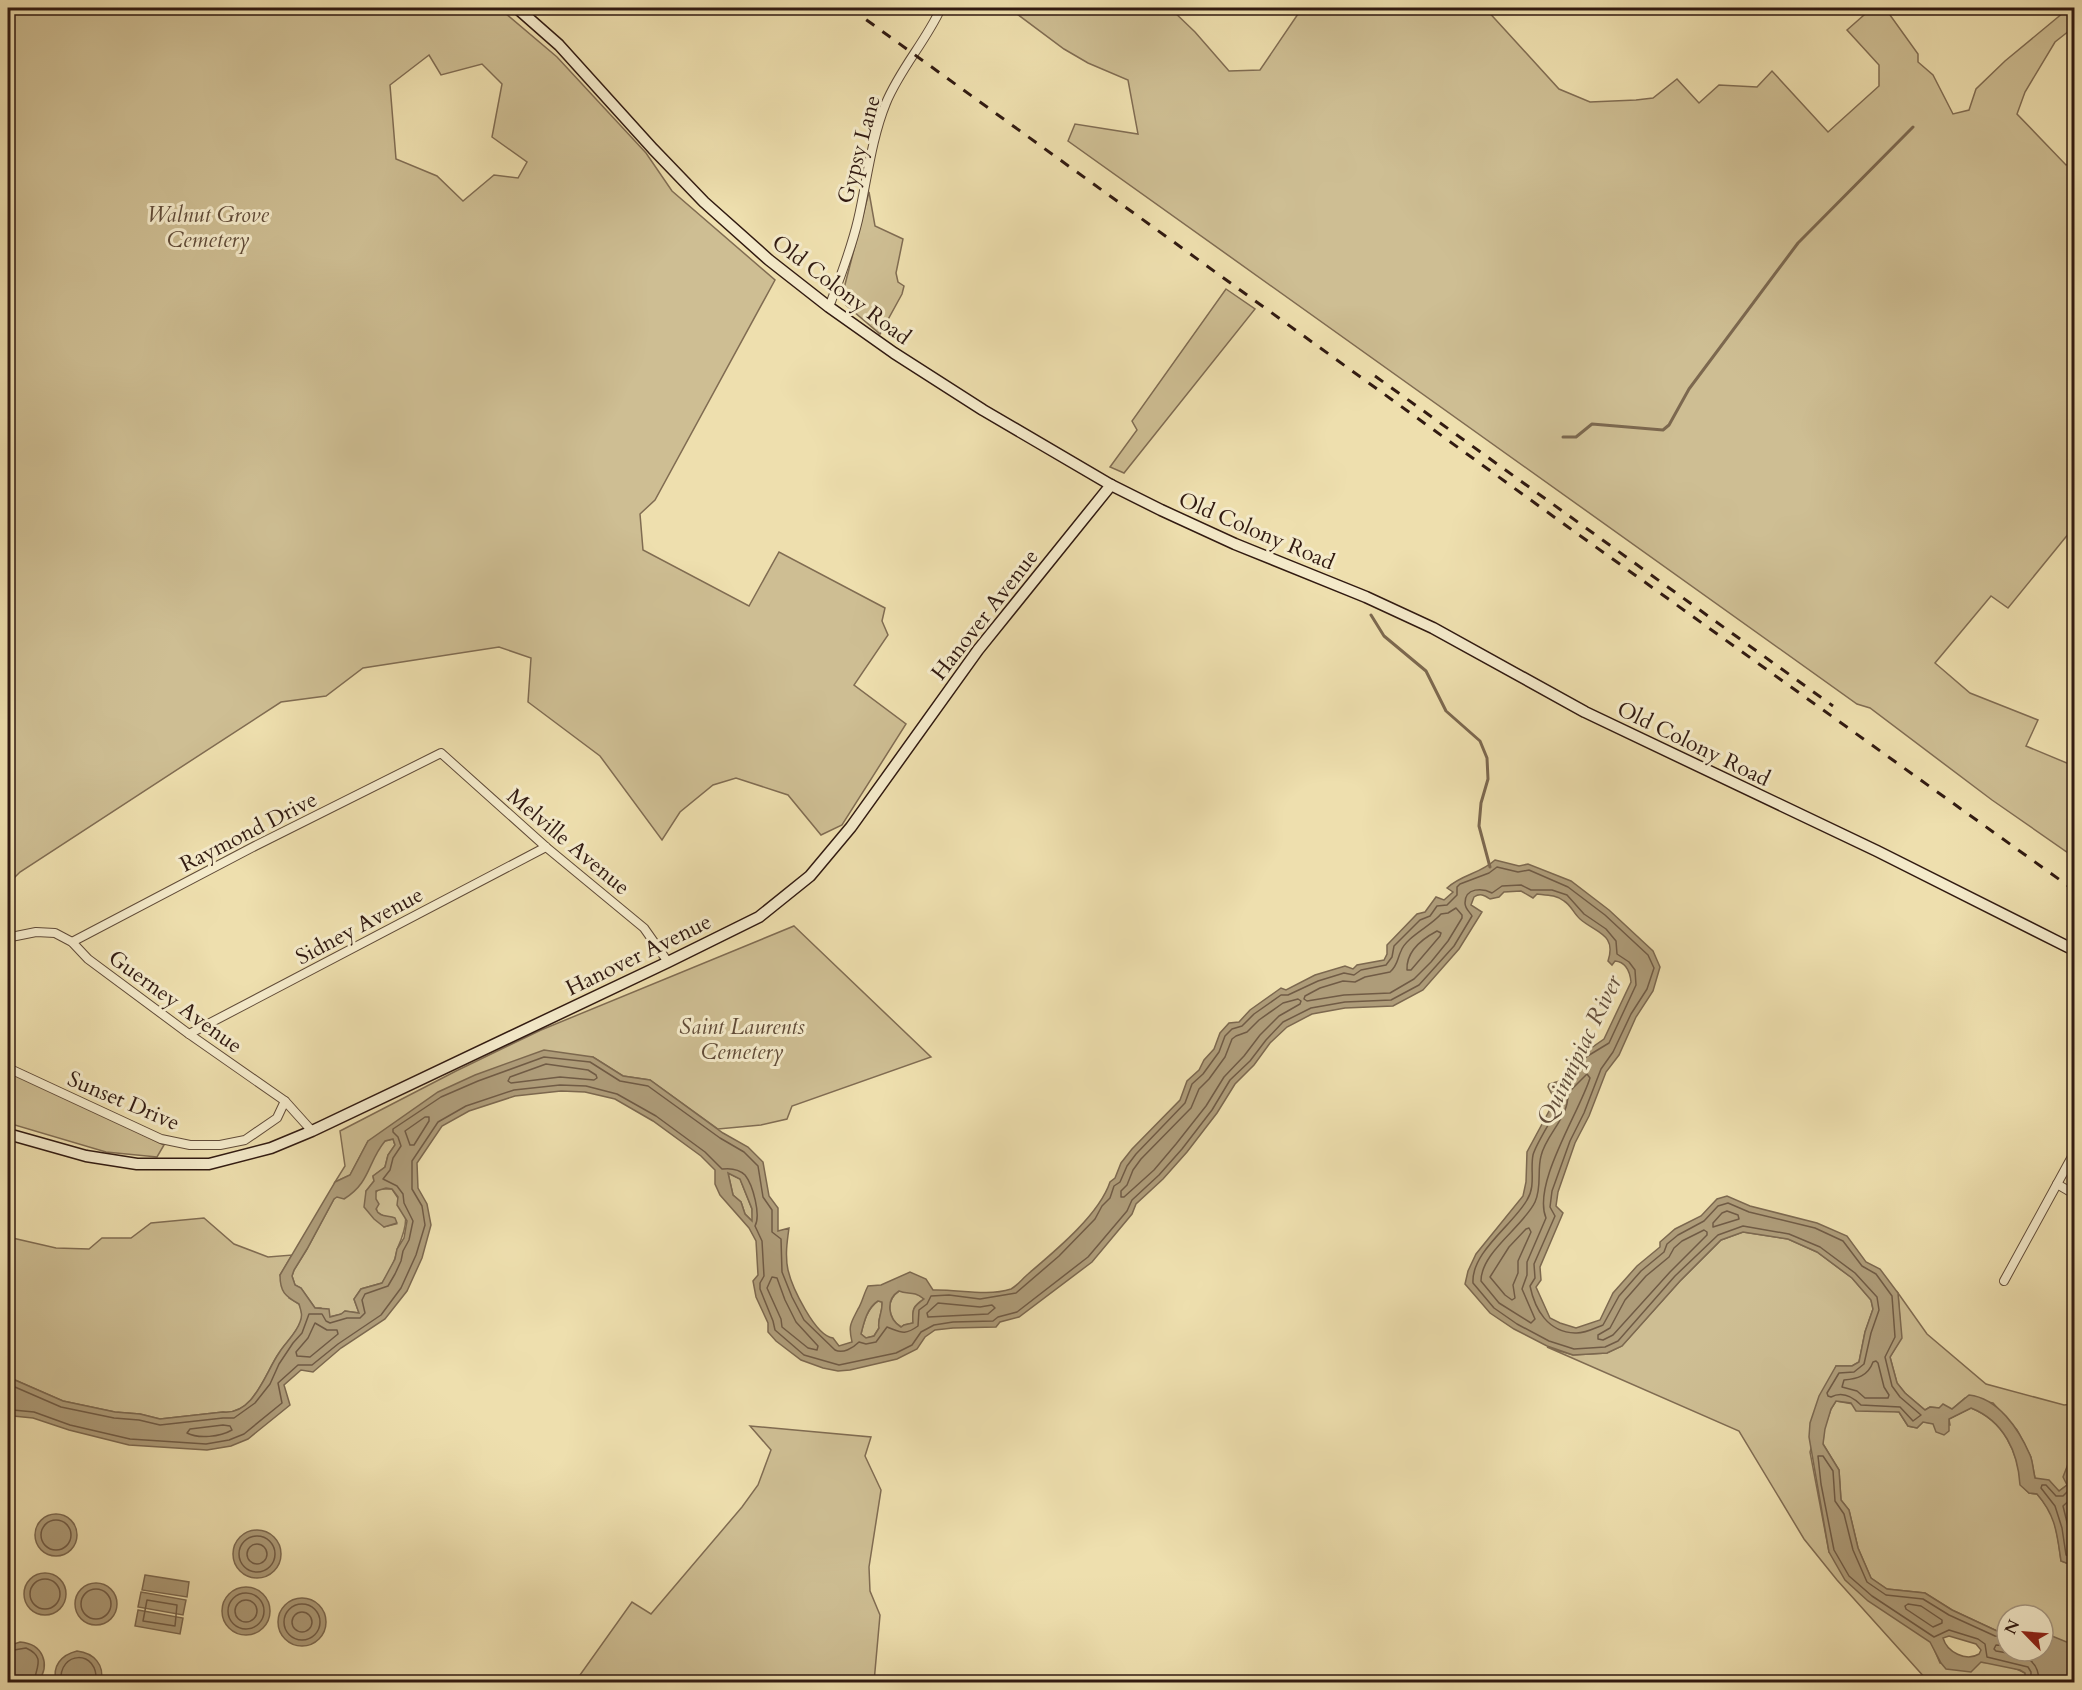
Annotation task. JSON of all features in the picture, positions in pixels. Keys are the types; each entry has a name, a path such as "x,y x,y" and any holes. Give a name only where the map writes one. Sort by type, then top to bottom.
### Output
{"main road":[{"name":"Old Colony Road","path":"517,8 559,45 652,149 704,202 769,260 829,307 934,379 1111,485 1235,544 1366,597 1433,628 1585,712 1867,846 2074,950"},
{"name":"Hanover Avenue","path":"8,1134 86,1156 137,1164 209,1164 271,1148 312,1131 759,917 810,876 852,827 978,650 1111,485"}],"street":[{"name":"Gypsy Lane","path":"829,307 850,249 878,126 886,103 941,8"},
{"name":"Melville Avenue","path":"441,753 546,847 644,928 668,962"},
{"name":"Raymond Drive","path":"72,942 255,846 441,753"},
{"name":"Sidney Avenue","path":"189,1034 546,847"},
{"name":"Guerney Avenue","path":"8,941 11,937 36,932 55,933 72,942 88,959 285,1101 312,1131"},
{"name":"Sunset Drive","path":"8,1068 161,1139 190,1145 220,1145 245,1140 277,1118 285,1101"},
{"path":"2004,1281 2074,1152"},
{"path":"2057,1184 2074,1194"}],"green space":[{"name":"Walnut Grove Cemetery","path":"8,8 499,8 557,57 646,153 672,191 775,280 655,500 640,514 643,550 749,606 779,552 885,608 882,621 888,635 854,685 906,724 842,825 821,835 788,795 736,778 713,785 680,812 662,840 600,756 528,702 531,658 499,647 363,668 326,696 281,702 20,872 8,884","holes":["429,55 441,75 482,64 502,84 492,137 527,162 518,178 494,175 463,201 437,176 396,159 390,85"]},
{"path":"1009,8 1170,8 1195,32 1229,71 1260,70 1298,14 1285,8 1485,8 1559,89 1590,102 1653,98 1677,79 1699,103 1719,85 1757,87 1772,71 1828,132 1879,86 1879,65 1847,30 1872,8 1885,8 1918,54 1918,62 1933,75 1953,114 1969,110 1976,89 2005,61 2069,8 2074,8 2074,27 2055,42 2025,92 2017,114 2066,165 2074,163 2074,527 2008,608 1991,596 1935,663 1970,693 2038,720 2026,746 2074,766 2074,857 1992,800 1870,708 1857,704 1068,141 1075,124 1138,134 1128,80 1088,63 1064,49"},
{"path":"869,192 875,226 903,239 896,273 898,282 904,286 880,334 846,305 842,296"},
{"path":"1226,289 1255,309 1124,473 1110,467 1137,430 1132,421"},
{"name":"Saint Laurents Cemetery","path":"794,926 931,1057 792,1106 787,1119 761,1125 718,1129 650,1080 623,1076 593,1057 368,1141 350,1175 335,1182 345,1166 340,1131 541,1030"},
{"path":"8,1067 164,1145 157,1157 106,1152 8,1123"},
{"path":"393,1139 395,1145 388,1155 385,1167 373,1176 374,1181 366,1191 384,1227 396,1224 377,1212 374,1194 379,1189 392,1189 402,1205 406,1218 395,1259 382,1283 361,1289 354,1299 359,1313 345,1311 329,1317 321,1308 315,1308 301,1288 295,1285 292,1276 294,1270 334,1199 385,1141"},
{"path":"728,1173 740,1179 752,1209 753,1222 745,1214 741,1202 733,1195"},
{"path":"204,1218 234,1244 268,1257 292,1255 280,1275 289,1298 299,1304 302,1318 257,1391 243,1407 234,1411 160,1419 63,1401 8,1377 8,1237 56,1248 89,1249 102,1238 131,1238 151,1223"},
{"path":"1743,1232 1788,1239 1817,1252 1852,1278 1871,1300 1873,1309 1865,1332 1859,1362 1852,1366 1836,1366 1810,1452 1829,1552 1931,1642 1940,1663 1984,1662 2005,1665 2025,1673 2026,1682 1925,1682 1926,1679 1837,1580 1804,1539 1739,1431 1547,1347 1573,1355 1607,1353 1622,1346 1680,1281 1721,1240"},
{"path":"899,1291 916,1293 924,1299 914,1308 913,1323 901,1327 893,1319 890,1309 892,1299"},
{"path":"1898,1293 1927,1334 1986,1384 2064,1405 2074,1404 2074,1455 2070,1459 2067,1485 2059,1491 2035,1478 2031,1457 2017,1430 1993,1403 1965,1398 1952,1409 1930,1407 1925,1410 1905,1393 1897,1383 1890,1357 1901,1338"},
{"path":"878,1301 882,1302 879,1328 874,1336 866,1338 861,1334 865,1320 871,1308"},
{"path":"1836,1401 1899,1412 1908,1426 1917,1428 1923,1422 1950,1425 1949,1419 1971,1408 2001,1429 2017,1461 2021,1485 2029,1493 2037,1494 2049,1510 2055,1525 2061,1561 2074,1566 2074,1645 2055,1639 2055,1603 1995,1603 1995,1630 1952,1610 1925,1593 1887,1589 1871,1578 1858,1548 1849,1510 1841,1500 1839,1470 1823,1444 1824,1429"},
{"path":"750,1426 871,1437 865,1456 881,1490 869,1567 870,1591 880,1615 874,1682 575,1682 632,1602 651,1614 758,1485 771,1450"}],"water":[{"path":"1495,860 1519,866 1528,864 1571,881 1609,910 1653,951 1660,967 1653,991 1636,1017 1619,1055 1606,1072 1589,1116 1575,1143 1558,1192 1556,1206 1563,1213 1540,1267 1541,1280 1536,1287 1550,1318 1576,1328 1600,1320 1613,1293 1637,1266 1660,1247 1660,1242 1675,1229 1701,1216 1717,1199 1727,1196 1750,1206 1817,1223 1847,1236 1866,1262 1880,1269 1898,1293 1902,1338 1890,1357 1897,1383 1905,1393 1925,1410 1930,1407 1939,1408 1943,1404 1952,1409 1969,1395 1989,1402 2014,1425 2031,1458 2035,1478 2049,1480 2059,1491 2067,1485 2063,1477 2074,1455 2074,1566 2061,1561 2055,1526 2048,1510 2037,1494 2029,1493 2020,1485 2016,1461 2007,1439 1992,1421 1982,1414 1971,1408 1949,1419 1949,1431 1944,1435 1936,1432 1933,1424 1923,1422 1917,1428 1908,1426 1899,1412 1856,1411 1851,1403 1836,1401 1831,1409 1823,1444 1839,1470 1841,1500 1849,1510 1858,1548 1871,1578 1887,1589 1925,1593 1952,1610 1995,1630 1995,1663 2055,1663 2055,1637 2074,1645 2074,1682 2026,1682 2025,1673 2020,1670 1981,1662 1971,1672 1946,1669 1930,1642 1868,1601 1845,1580 1829,1552 1809,1437 1810,1423 1819,1396 1836,1366 1852,1366 1859,1362 1865,1332 1873,1309 1871,1300 1852,1278 1817,1252 1788,1239 1743,1232 1721,1240 1680,1281 1622,1346 1607,1353 1573,1355 1547,1346 1514,1329 1490,1313 1465,1284 1476,1254 1523,1196 1527,1152 1555,1100 1548,1087 1549,1084 1567,1077 1576,1064 1580,1052 1604,1039 1631,982 1625,965 1615,961 1612,965 1608,961 1610,945 1603,935 1580,919 1566,903 1548,895 1537,894 1533,898 1521,891 1504,892 1499,897 1490,899 1482,895 1474,897 1471,905 1482,912 1459,949 1423,990 1393,1006 1345,1008 1312,1014 1287,1027 1235,1084 1217,1113 1187,1152 1136,1204 1132,1214 1092,1262 1019,1317 1000,1322 996,1327 935,1330 925,1337 917,1349 897,1359 850,1370 838,1371 823,1368 801,1360 768,1332 768,1323 756,1297 753,1281 758,1275 756,1241 749,1228 720,1195 715,1184 715,1170 701,1156 653,1121 615,1099 585,1092 561,1091 515,1096 469,1111 442,1126 417,1163 418,1188 427,1204 431,1225 422,1258 407,1291 385,1319 341,1348 313,1372 301,1370 284,1385 290,1405 248,1439 231,1446 207,1450 129,1445 69,1430 33,1418 8,1417 8,1377 63,1401 160,1419 234,1411 243,1407 257,1391 301,1320 299,1304 284,1293 280,1275 335,1182 350,1175 368,1141 438,1092 475,1075 544,1050 593,1057 623,1076 650,1080 723,1133 748,1147 763,1162 769,1196 778,1208 778,1231 789,1228 787,1260 794,1288 812,1320 839,1346 852,1342 851,1324 868,1286 881,1285 910,1272 926,1279 933,1290 982,1293 1011,1289 1086,1220 1110,1182 1115,1178 1121,1163 1180,1100 1187,1081 1199,1070 1214,1049 1220,1033 1229,1023 1239,1022 1250,1010 1281,988 1286,990 1315,975 1345,966 1353,969 1357,965 1384,960 1387,945 1417,914 1425,912 1436,897 1444,900 1453,892 1447,888 1453,883","holes":["393,1139 395,1145 388,1155 385,1167 373,1176 374,1181 366,1191 364,1207 384,1227 397,1223 395,1218 381,1215 376,1209 379,1204 376,1191 392,1189 398,1197 397,1205 407,1221 404,1238 382,1283 361,1289 354,1299 359,1313 345,1311 330,1317 329,1309 315,1308 301,1288 295,1285 292,1276 294,1270 334,1199 337,1197 344,1199 353,1193 364,1179 379,1149 385,1141","728,1173 740,1179 752,1209 752,1221 745,1214 741,1202 733,1195","899,1291 924,1299 914,1309 913,1323 901,1327 893,1319 890,1309 892,1299","878,1301 882,1302 879,1328 874,1336 866,1338 861,1334 866,1316","1949,1636 1976,1644 1981,1650 1974,1656 1963,1656 1948,1648 1943,1638"]},
{"path":"56,1514 64,1515 71,1520 76,1527 76,1543 71,1550 64,1555 56,1556 48,1555 41,1550 36,1543 35,1535 36,1527 41,1520 48,1515"},
{"path":"257,1530 274,1537 281,1554 274,1571 257,1578 240,1571 233,1554 240,1537"},
{"path":"45,1573 53,1574 60,1579 65,1586 65,1602 60,1609 53,1614 45,1615 37,1614 30,1609 25,1602 24,1594 25,1586 30,1579 37,1574"},
{"path":"145,1575 189,1582 187,1597 142,1590"},
{"path":"96,1583 111,1589 117,1604 111,1619 96,1625 81,1619 75,1604 81,1589"},
{"path":"241,1587 251,1587 263,1594 270,1606 270,1616 263,1628 251,1635 241,1635 226,1624 222,1616 222,1606 233,1591"},
{"path":"141,1592 186,1600 183,1615 138,1607"},
{"path":"302,1598 319,1605 326,1622 319,1639 302,1646 285,1639 278,1622 285,1605"},
{"path":"138,1610 183,1618 180,1634 135,1626"},
{"path":"20,1642 34,1647 42,1656 44,1668 38,1682 8,1682 8,1646"},
{"path":"77,1651 88,1654 97,1661 101,1670 101,1682 56,1682 55,1671 59,1662 66,1655"}],"waterway":[{"path":"1563,437 1576,437 1592,424 1663,430 1669,425 1689,389 1798,243 1913,127"},
{"path":"1371,615 1384,636 1426,671 1446,711 1480,741 1487,758 1488,779 1481,803 1479,826 1490,867"}],"railway":[{"path":"850,8 2074,890"},
{"path":"1375,376 1833,706"}],"water label":[{"name":"Quinnipiac River","path":"1579,1050"}]}
